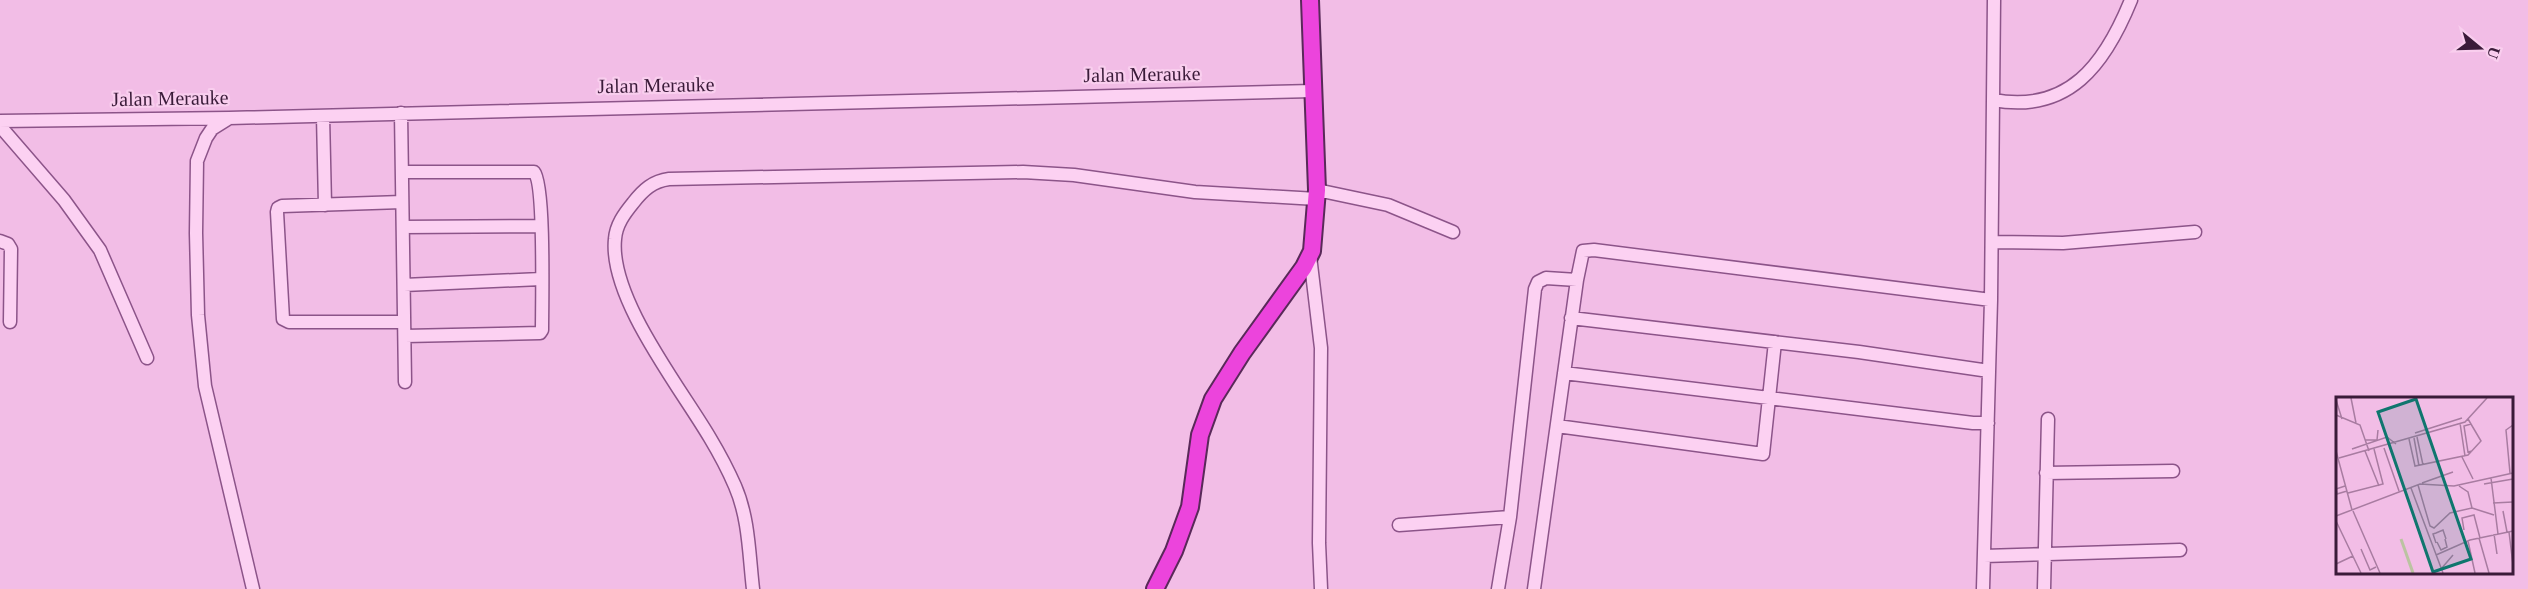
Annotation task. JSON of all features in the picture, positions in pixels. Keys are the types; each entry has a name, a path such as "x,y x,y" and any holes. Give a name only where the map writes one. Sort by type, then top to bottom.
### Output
{"highway":[{"path":"1155,589 1174,551 1190,507 1200,435 1213,399 1310,256 1315,234 1317,194 1310,0"}],"street":[{"path":"1983,589 1991,300 1994,0"},
{"path":"1993,100 2006,102 2046,100 2079,83 2118,32 2131,0"},
{"name":"Jalan Merauke","path":"0,121 323,116 1313,91"},
{"path":"400,113 405,382"},
{"path":"323,116 325,205"},
{"path":"229,118 212,129 197,161 198,315 205,386 253,589"},
{"path":"0,126 64,200 94,241 147,358"},
{"path":"753,589 745,519 738,492 710,438 632,309 618,268 614,249 616,230 626,211 648,187 658,181 680,178 1023,171 1074,175 1195,192 1317,194 1388,205 1453,232"},
{"path":"402,172 534,172 538,180 541,226 540,333 405,336"},
{"path":"402,202 278,208 283,320 289,322 404,322"},
{"path":"403,227 541,226"},
{"path":"1992,243 2063,243 2195,232"},
{"path":"0,241 8,244 11,249 10,322"},
{"path":"1534,589 1576,280 1582,253 1589,249 1991,300"},
{"path":"1310,256 1321,348 1319,543 1321,589"},
{"path":"1498,589 1510,517 1535,289 1538,282 1546,278 1576,280"},
{"path":"404,285 541,279"},
{"path":"1571,318 1989,370"},
{"path":"1557,426 1763,454 1775,342"},
{"path":"1564,373 1988,423"},
{"path":"2044,589 2048,419"},
{"path":"2046,472 2173,471"},
{"path":"1399,525 1510,517"},
{"path":"1984,556 2180,550"}]}
